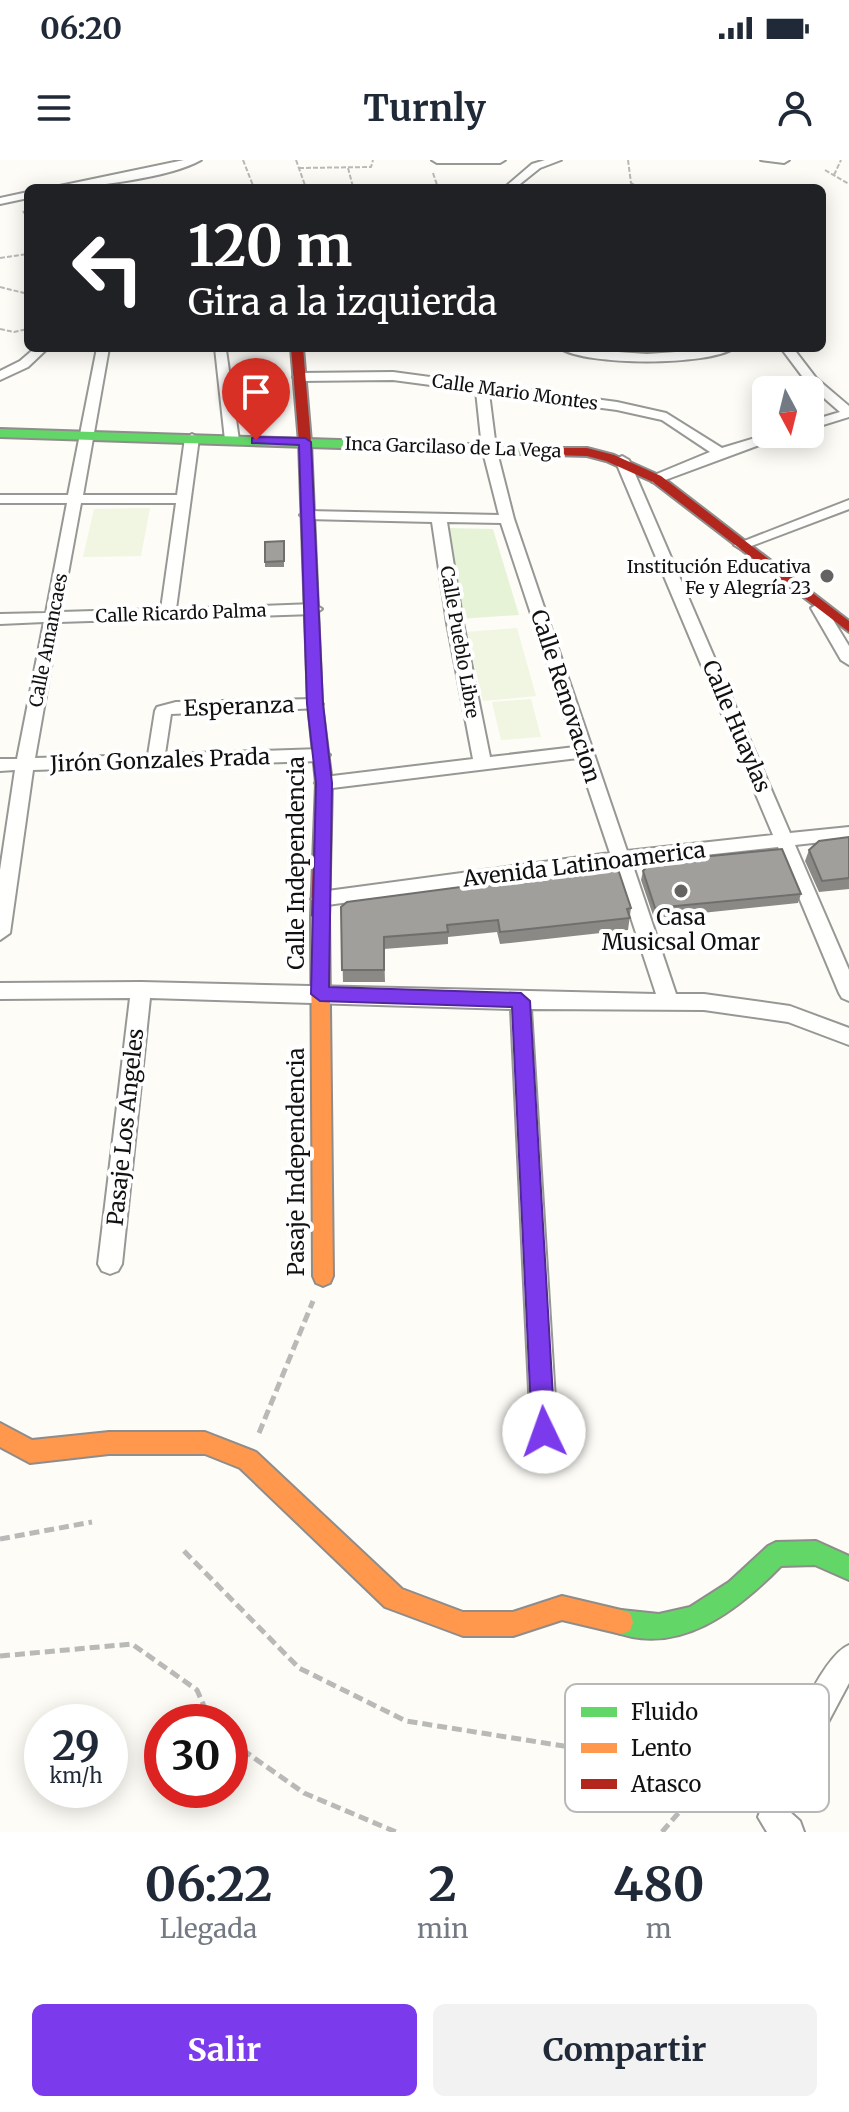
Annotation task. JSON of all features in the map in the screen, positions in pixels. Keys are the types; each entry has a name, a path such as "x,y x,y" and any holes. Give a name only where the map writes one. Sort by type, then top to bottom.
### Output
{"street":[{"path":"80,184 143,174 196,160"},
{"path":"437,160 500,160"},
{"path":"514,184 536,166 556,160"},
{"path":"766,160 784,160"},
{"path":"0,201 24,196"},
{"path":"0,376 24,364 38,352"},
{"name":"Calle Amancaes","path":"0,933 25,764 102,352"},
{"path":"220,352 232,440"},
{"name":"Calle Independencia","path":"297,352 314,609 315,704 324,783 320,994"},
{"path":"584,352 654,359 701,352"},
{"path":"790,352 812,381 849,413"},
{"name":"Calle Mario Montes","path":"299,377 393,376 617,406 666,417 720,453"},
{"name":"Calle Renovacion","path":"482,386 489,448 507,519 668,1000"},
{"path":"824,421 849,413"},
{"name":"Inca Garcilaso de La Vega","path":"0,433 587,452 622,460 657,479 819,608 849,628"},
{"path":"168,614 192,438"},
{"path":"657,479 752,443"},
{"name":"Calle Huaylas","path":"622,460 849,993"},
{"path":"0,499 183,499"},
{"path":"741,545 849,504"},
{"path":"307,515 507,519"},
{"name":"Calle Pueblo Libre","path":"439,518 455,623 483,764"},
{"path":"819,608 849,660"},
{"name":"Calle Ricardo Palma","path":"0,619 314,609"},
{"name":"Esperanza","path":"156,759 163,711 176,707 315,704"},
{"path":"324,783 583,752"},
{"name":"Jirón Gonzales Prada","path":"0,765 321,755"},
{"name":"Avenida Latinoamerica","path":"320,899 622,858 849,833"},
{"path":"0,991 141,990 521,1001 668,1000 746,1006 790,1014 849,1037"},
{"name":"Pasaje Los Angeles","path":"110,1264 141,990"},
{"name":"Pasaje Independencia","path":"320,994 323,1276"},
{"path":"521,1001 544,1432"},
{"path":"0,1434 30,1452 109,1443 205,1443 248,1460 394,1598 463,1624 513,1624 562,1608 614,1621 659,1626 697,1616 729,1600 776,1554 816,1553 849,1568"},
{"path":"829,1687 849,1659"}],"path":[{"path":"243,160 252,184"},
{"path":"296,160 305,184"},
{"path":"299,168 371,167 373,160"},
{"path":"628,160 633,184"},
{"path":"834,175 841,160"},
{"path":"348,168 352,184"},
{"path":"825,170 849,182"},
{"path":"0,258 24,255"},
{"path":"0,287 24,293"},
{"path":"2,330 24,329"},
{"name":"Pasaje Independencia","path":"248,1460 323,1276"},
{"path":"0,1539 92,1522"},
{"path":"184,1551 299,1668 406,1721 565,1746"},
{"path":"0,1656 132,1644 197,1690 203,1704"},
{"path":"248,1754 304,1793 396,1832"},
{"path":"662,1832 679,1812"},
{"path":"760,1812 781,1824"}],"green space":[{"path":"150,508 141,556 83,557 94,509"},
{"path":"448,528 493,529 519,615 459,619"},
{"path":"517,628 536,696 483,701 466,632"},
{"path":"531,699 541,737 501,740 492,702"}],"building":[{"path":"284,541 284,561 265,562 265,542"},
{"path":"849,837 849,878 822,881 809,850 819,841"},
{"path":"782,849 801,894 655,908 643,871 651,862"},
{"path":"612,867 619,872 631,908 627,909 630,918 500,932 498,920 447,925 448,932 384,937 384,970 342,970 341,907 347,902"}],"traffic: fast":[{"path":"0,433 553,451"},
{"path":"621,1622 659,1626 694,1618 724,1601 776,1554 816,1553 849,1568"}],"traffic: slow":[{"path":"320,916 323,1276"},
{"path":"0,1434 30,1452 109,1443 205,1443 248,1460 394,1598 463,1624 513,1624 562,1608 621,1622"}],"traffic: jam":[{"path":"297,352 305,442 315,704 324,783 320,916"},
{"path":"553,451 587,452 610,458 657,479 849,628"}],"place":[{"name":"Institución Educativa Fe y Alegría 23","path":"827,576"},
{"name":"Casa Musicsal Omar","path":"681,891"}],"route":[{"path":"256,440 305,442 314,609 315,704 324,783 320,994 521,1001 544,1432"}]}
